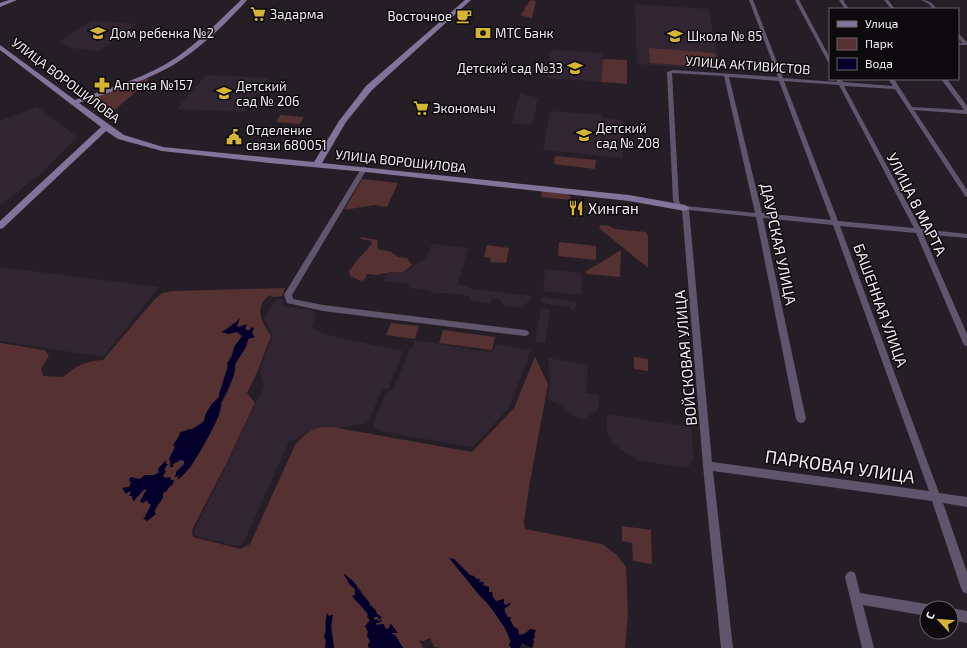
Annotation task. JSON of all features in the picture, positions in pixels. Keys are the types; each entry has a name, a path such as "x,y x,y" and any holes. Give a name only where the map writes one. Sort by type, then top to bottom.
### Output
{"main road":[{"path":"0,6 14,0"},
{"path":"74,103 157,70 178,58 200,43 244,0"},
{"path":"317,165 343,121 369,88 468,0"},
{"name":"УЛИЦА ВОРОШИЛОВА","path":"0,47 106,127 121,136 162,149 364,169 628,198 686,208"},
{"path":"0,226 106,127"}],"street":[{"name":"БАШЕННАЯ УЛИЦА","path":"751,0 836,223 936,496 967,588"},
{"path":"796,0 829,60"},
{"path":"886,0 892,8"},
{"path":"923,0 930,3 934,8"},
{"path":"959,35 967,44"},
{"name":"УЛИЦА АКТИВИСТОВ","path":"686,208 679,206 676,201 670,105 670,71 780,79 840,81 897,88"},
{"name":"ДАУРСКАЯ УЛИЦА","path":"726,75 759,215 801,419"},
{"path":"892,80 967,194"},
{"path":"945,80 967,111"},
{"name":"УЛИЦА 8 МАРТА","path":"840,81 871,143 919,232 967,343"},
{"path":"909,108 967,111"},
{"path":"364,169 288,295 290,301 324,308 525,333"},
{"path":"686,208 967,236"},
{"name":"ВОЙСКОВАЯ УЛИЦА","path":"686,208 708,466 727,648"},
{"name":"ПАРКОВАЯ УЛИЦА","path":"708,466 936,496 967,502"},
{"path":"851,577 868,648"},
{"path":"857,598 919,609"}],"shaded area":[{"name":"Школа № 85","path":"635,4 708,9 721,70 637,64"},
{"name":"Дом ребенка №2","path":"92,20 136,24 100,51 71,48 59,42"},
{"name":"Детский сад №33","path":"551,50 603,53 601,82 546,78"},
{"name":"Детский сад № 206","path":"206,75 269,78 244,112 177,109"},
{"path":"520,93 538,98 532,125 512,123"},
{"path":"37,107 77,137 43,172 0,205 0,121"},
{"name":"Детский сад № 208","path":"550,111 602,115 602,118 623,120 623,158 543,150"},
{"path":"432,244 468,248 458,284 473,289 532,296 531,299 521,308 504,306 500,299 492,298 491,304 469,300 470,296 450,293 434,293 428,290 409,288 409,284 383,281 387,272 401,274 426,258"},
{"path":"0,267 159,287 103,357 0,341"},
{"path":"545,269 582,273 581,295 543,291"},
{"path":"542,297 576,302 575,311 570,310 570,307 541,303"},
{"path":"276,299 284,300 281,306 310,310 316,313 312,327 317,331 338,338 403,351 388,389 382,389 370,419 364,424 342,427 337,431 314,429 289,442 243,544 237,546 196,536 194,531 264,387 260,371 273,335 264,318"},
{"path":"541,308 550,309 545,343 535,342"},
{"path":"416,340 488,352 493,351 496,344 531,350 509,408 472,447 384,432 375,428 374,423 386,392 394,389 410,347 413,347"},
{"path":"548,358 588,365 586,393 599,395 598,410 582,420 573,416 561,405 547,399 550,382"},
{"path":"607,414 691,427 694,460 687,468 637,460 612,443 607,431"}],"green space":[{"path":"531,0 536,1 532,18 520,15 525,10 524,8"},
{"path":"649,48 715,53 718,68 650,63"},
{"path":"603,59 627,60 627,84 601,82"},
{"path":"141,78 150,79 108,116 86,100"},
{"path":"280,115 304,117 300,124 276,122"},
{"path":"555,156 596,160 595,169 554,164"},
{"path":"362,179 398,183 387,207 374,205 344,210"},
{"path":"542,189 566,192 571,198 570,200 541,197"},
{"path":"601,225 610,226 614,229 646,232 648,236 648,268 599,228"},
{"path":"360,237 377,240 378,249 391,252 398,257 407,258 412,265 402,273 391,272 377,275 367,274 365,279 361,281 350,276 349,271 372,244 371,241 361,239"},
{"path":"559,242 596,246 596,260 558,256"},
{"path":"487,245 509,248 506,263 490,262 491,258 484,257"},
{"path":"621,250 620,277 587,274 585,272"},
{"path":"285,288 282,296 273,297 270,295 265,300 260,310 262,320 271,336 258,370 247,393 255,403 192,530 193,537 241,549 250,544 295,445 305,435 314,429 324,427 338,428 472,452 514,408 535,357 548,384 529,487 524,522 525,529 602,544 616,554 626,567 628,614 625,648 532,648 536,631 532,630 519,635 504,609 511,605 509,603 506,605 504,604 504,600 496,601 489,592 489,589 479,582 480,579 477,579 467,573 454,559 459,570 500,620 508,634 511,648 441,648 434,647 430,638 423,641 419,640 423,648 403,648 391,633 398,633 391,624 388,629 382,624 377,625 376,623 381,623 373,620 374,617 378,617 379,619 381,617 377,614 357,586 344,574 350,584 354,587 356,596 353,598 364,609 370,618 368,633 370,641 368,645 369,648 334,648 331,626 333,615 329,616 325,621 325,648 0,648 0,343 44,350 49,355 41,369 43,376 63,377 81,365 103,360 154,300 162,293 174,291","holes":["237,322 239,327 242,325 248,331 252,328 254,337 248,339 246,347 235,365 234,375 210,433 192,466 178,479 179,476 174,477 184,464 184,461 181,459 171,466 169,459 175,447 174,445 179,436 187,429 194,429 204,421 212,404 219,397 228,366 227,363 242,335 237,331 223,332 232,324","166,461 167,464 163,476 172,481 172,485 163,493 153,516 144,518 146,517 151,506 148,500 144,501 143,495 147,489 146,488 132,499 132,496 129,495 132,492 130,491 126,493 123,488 129,487 131,483 129,480 142,479 145,475 154,475 159,472 158,469"]},
{"path":"391,323 419,326 415,339 386,335"},
{"path":"443,330 495,337 492,350 439,343"},
{"path":"634,357 648,359 648,371 634,369"},
{"path":"622,526 651,530 652,564 633,561 632,543 622,541"}],"water":[{"path":"240,318 237,326 239,327 247,324 245,329 248,331 252,327 254,329 252,332 255,337 248,339 246,347 235,364 233,379 223,398 219,415 207,440 188,470 177,480 179,476 174,477 176,472 184,464 184,461 181,460 173,464 173,467 170,467 171,463 169,459 175,447 173,445 180,432 187,431 204,421 209,408 219,397 228,366 227,364 232,357 234,347 242,336 237,332 229,334 221,332"},
{"path":"166,460 166,464 168,464 164,469 166,471 163,476 165,478 170,477 171,480 174,480 173,484 163,493 163,498 154,511 156,514 147,521 143,518 146,517 145,516 151,505 147,502 148,500 142,503 140,501 147,489 143,490 134,501 132,496 129,496 131,492 130,491 126,494 122,488 129,487 131,483 129,480 131,477 140,479 145,475 154,475 159,473 158,469"},
{"path":"449,558 454,559 470,575 480,579 479,582 484,582 483,585 489,587 489,592 492,592 496,601 504,599 504,604 506,605 512,602 504,609 507,617 511,617 510,620 514,627 518,629 519,635 525,634 530,629 536,630 532,648 522,643 519,648 511,648 509,645 511,641 505,628 487,602 481,597"},
{"path":"343,573 354,582 369,602 370,606 382,617 379,620 378,617 374,617 374,620 376,619 378,621 382,621 376,623 376,625 384,624 385,628 388,629 390,623 398,633 391,633 396,636 403,648 369,648 368,645 370,641 367,636 368,632 365,626 370,620 367,617 368,614 352,596 355,595 355,589 350,585"},
{"path":"327,613 329,616 333,615 331,626 334,648 325,648 326,640 324,637"}],"place":[{"name":"Задарма","path":"258,14"},
{"name":"Восточное","path":"464,16"},
{"name":"Дом ребенка №2","path":"98,33"},
{"name":"МТС Банк","path":"483,33"},
{"name":"Школа № 85","path":"675,36"},
{"name":"Детский сад №33","path":"575,68"},
{"name":"Аптека №157","path":"102,85"},
{"name":"Детский сад № 206","path":"224,93"},
{"name":"Экономыч","path":"421,108"},
{"name":"Детский сад № 208","path":"584,135"},
{"name":"Отделение связи 680051","path":"234,137"},
{"name":"Хинган","path":"576,208"}]}
